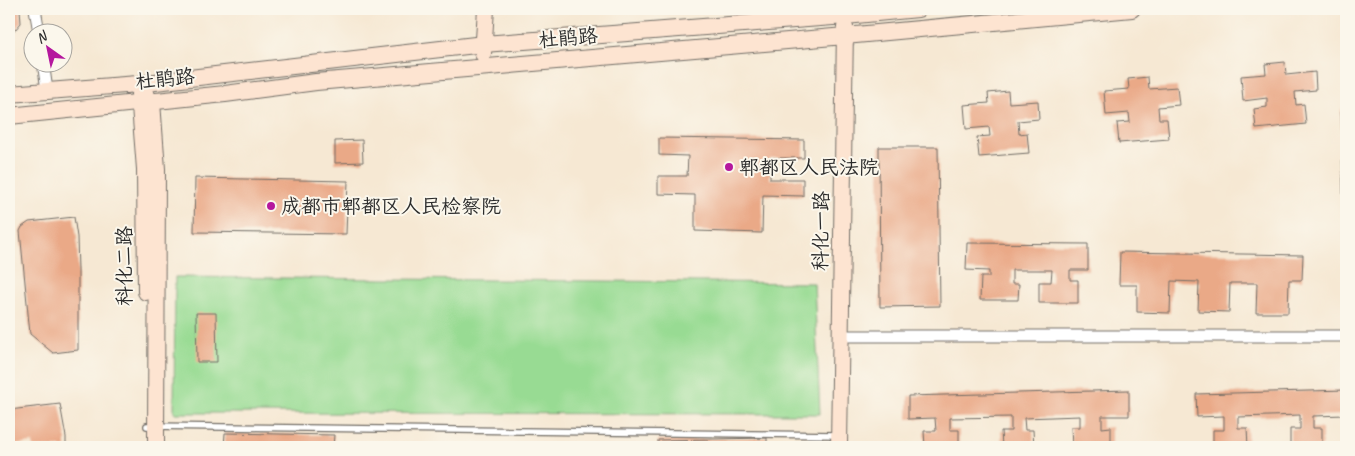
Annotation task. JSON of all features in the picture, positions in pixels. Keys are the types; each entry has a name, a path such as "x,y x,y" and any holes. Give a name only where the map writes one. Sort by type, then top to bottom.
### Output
{"main road":[{"path":"482,66 486,9"},
{"name":"杜鹃路","path":"9,94 138,84 484,44 918,9"},
{"name":"杜鹃路","path":"9,116 146,103 316,82 482,66 845,36 1132,9"},
{"name":"科化一路","path":"839,441 846,16"},
{"name":"科化二路","path":"138,84 146,103 145,169 152,427 146,447"},
{"path":"152,427 156,447"}],"street":[{"path":"35,9 37,22"},
{"path":"44,72 47,90"},
{"path":"840,336 1346,336"}],"lane":[{"path":"152,427 839,441"}],"green space":[{"path":"175,277 814,283 820,414 174,413"}],"building":[{"path":"9,9 20,9 21,23 9,37"},
{"path":"1285,62 1286,75 1315,72 1316,90 1295,92 1296,105 1304,104 1306,124 1256,129 1254,109 1267,107 1267,98 1243,101 1241,76 1266,74 1265,64"},
{"path":"1148,77 1149,89 1177,87 1179,105 1158,107 1159,119 1167,119 1169,139 1119,143 1117,123 1130,122 1129,113 1106,115 1104,91 1129,89 1128,79"},
{"path":"1008,91 1009,103 1038,101 1039,119 1018,121 1019,134 1027,133 1029,153 979,157 977,137 990,136 989,127 966,129 964,105 989,103 988,93"},
{"path":"1341,109 1346,109 1346,291 1345,291"},
{"name":"郫都区人民法院","path":"659,138 804,140 804,158 770,158 770,179 803,179 803,196 763,195 762,233 695,231 695,195 658,194 658,176 687,176 688,156 659,155"},
{"path":"362,140 363,162 335,163 335,141"},
{"path":"879,147 938,147 940,306 880,307"},
{"name":"成都市郫都区人民检察院","path":"195,178 348,181 346,234 194,232"},
{"path":"74,217 78,270 78,350 53,353 30,334 20,231 29,222"},
{"path":"967,243 1088,244 1088,270 1070,270 1070,280 1078,280 1078,303 1039,303 1039,282 1051,282 1052,270 1012,270 1012,284 1019,284 1018,300 980,300 981,277 989,277 989,271 966,270"},
{"path":"1120,252 1303,255 1302,280 1289,280 1288,313 1256,313 1257,283 1230,283 1229,312 1198,311 1199,282 1171,281 1170,313 1137,312 1137,285 1119,285"},
{"path":"196,313 216,313 217,362 197,362"},
{"path":"1129,390 1129,416 1102,416 1102,428 1111,427 1111,447 1072,447 1071,427 1080,427 1080,416 1024,418 1025,430 1033,430 1034,447 1002,447 1001,431 1011,431 1011,417 950,418 950,430 959,430 959,447 925,447 924,431 936,431 935,418 908,419 908,396"},
{"path":"1346,390 1346,415 1313,416 1313,428 1322,428 1322,447 1290,447 1290,429 1300,429 1300,415 1238,417 1238,428 1247,428 1248,447 1213,447 1213,430 1224,430 1224,416 1197,417 1196,394"},
{"path":"60,404 66,447 33,447 33,443 9,447 9,410"},
{"path":"225,433 334,435 333,447 224,447"},
{"path":"767,438 767,447 658,447 658,440"}],"place":[{"name":"郫都区人民法院","path":"729,167"},
{"name":"成都市郫都区人民检察院","path":"271,206"}]}
